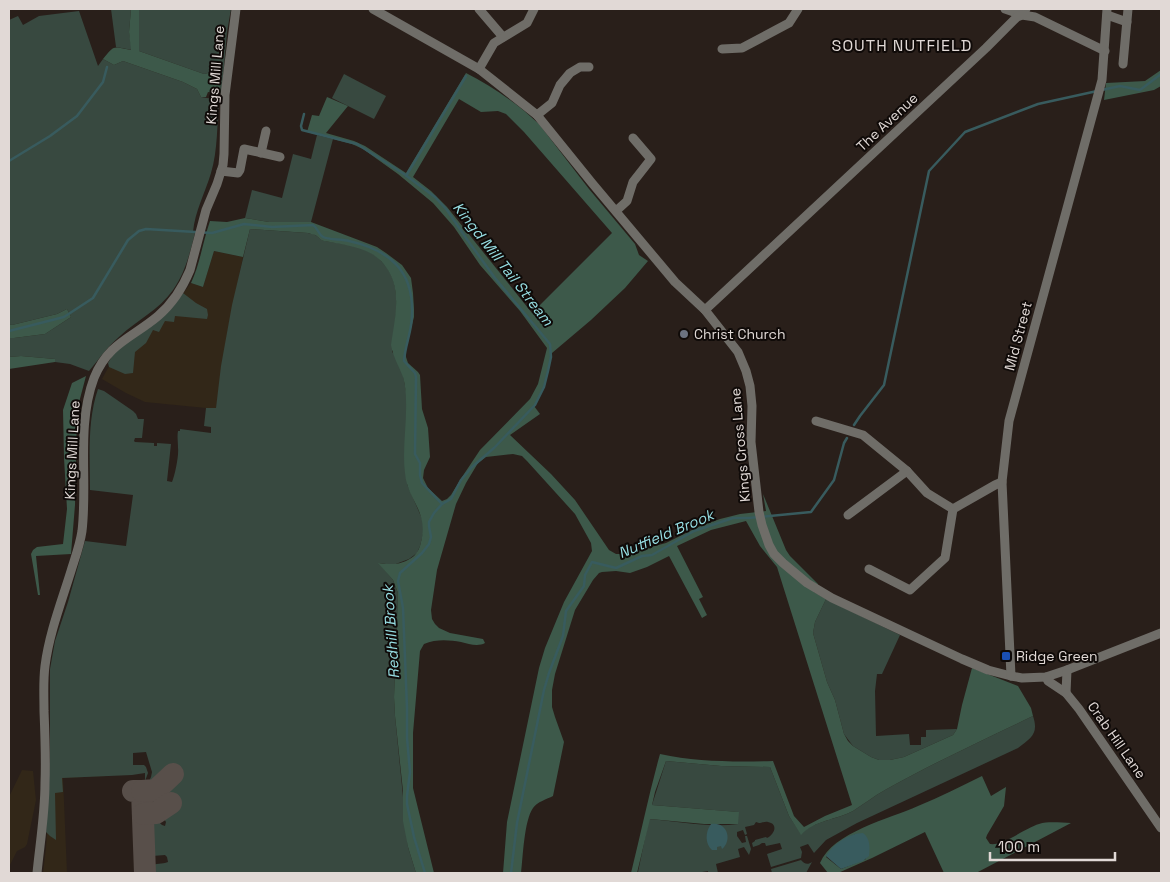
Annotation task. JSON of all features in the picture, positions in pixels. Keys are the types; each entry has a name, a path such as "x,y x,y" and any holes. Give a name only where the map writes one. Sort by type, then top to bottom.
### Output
{"street":[{"name":"Kings Mill Lane","path":"37,873 45,794 45,666 53,630 82,530 85,417 89,393 95,376 109,353 125,338 158,316 177,294 190,270 206,210 222,171 225,96 236,9"},
{"name":"Kings Cross Lane","path":"373,9 479,69 537,115 675,282 705,310 738,352 750,386 752,406 751,442 762,525 774,554 807,583 832,598 962,659 988,670 1022,678 1046,677 1161,633"},
{"path":"479,9 503,38"},
{"path":"479,69 494,43 527,23 534,9"},
{"path":"722,49 742,48 789,23 798,9"},
{"path":"1005,9 1024,12 1105,51"},
{"path":"1124,64 1128,9"},
{"name":"The Avenue","path":"705,310 1024,12"},
{"path":"1107,12 1127,22"},
{"name":"Mid Street","path":"1011,676 1002,482 1009,421 1102,80 1107,12"},
{"path":"537,115 552,103 560,85 570,73 580,67 590,67"},
{"path":"261,153 266,131"},
{"path":"616,211 627,201 632,182 651,159 634,138"},
{"path":"222,171 238,173 240,170 240,149 280,157"},
{"path":"816,421 863,435 907,471 927,493 954,509"},
{"path":"848,514 907,471"},
{"path":"869,569 910,590 945,558 954,509 1002,482"},
{"path":"1066,693 1067,670"},
{"name":"Crab Hill Lane","path":"1046,677 1048,681 1066,693 1079,709 1161,828"}],"shaded area":[{"path":"214,251 243,257 228,329 216,409 145,402 102,379 112,361 175,304 191,283 203,287"},
{"path":"22,770 33,771 36,800 27,844 17,851 9,867 9,797"},
{"path":"107,774 107,776 63,778 67,873 43,873 47,833 51,827 53,777"}],"green space":[{"path":"111,9 131,9 129,32 132,50 116,47"},
{"path":"131,9 139,9 139,51 204,74 221,70 220,94 208,92 206,97 201,97 197,89 183,82 123,61 114,65 103,59 115,48 131,50 129,32"},
{"path":"139,9 231,9 220,94 221,70 204,74 139,51"},
{"path":"79,11 98,66 103,59 114,65 123,61 183,82 197,89 201,97 219,100 213,164 200,202 193,232 195,233 181,277 167,297 116,340 89,371 70,364 55,362 55,359 21,356 9,357 9,338 45,334 71,317 67,309 57,314 12,325 9,324 9,20 18,16 23,25 39,16"},
{"path":"1161,70 1161,86 1154,90 1104,100 1106,83 1145,81"},
{"path":"466,73 504,96 539,124 589,189 635,244 639,255 648,261 625,288 552,353 545,385 534,406 540,414 510,435 575,500 609,550 616,554 625,554 666,543 698,527 720,519 766,511 763,494 786,550 818,584 814,592 826,599 815,622 813,633 844,734 853,746 871,757 879,760 890,760 904,757 953,735 957,729 972,668 1018,686 1031,708 1033,716 921,770 881,792 853,811 819,823 801,835 789,816 770,767 721,766 666,761 652,805 739,812 738,824 704,824 650,819 637,873 631,873 660,754 716,761 773,761 794,816 804,827 852,805 777,567 760,546 746,521 711,530 677,546 703,597 699,599 707,615 702,618 669,556 630,573 602,572 593,580 575,610 555,674 552,690 552,707 564,742 553,796 537,804 530,814 523,849 521,873 503,873 507,822 539,668 564,602 592,551 591,543 575,514 522,456 513,454 486,457 478,463 456,504 437,570 431,610 432,619 439,628 450,633 483,639 485,643 476,645 452,641 429,642 424,644 420,651 413,733 413,788 434,873 416,873 403,821 403,791 395,716 398,593 393,580 378,563 397,564 410,559 419,549 423,531 420,514 409,491 405,473 406,391 391,345 396,312 393,280 381,261 361,249 324,241 308,233 250,229 243,257 214,251 203,287 191,283 210,221 227,222 245,218 269,222 311,222 377,247 402,265 411,278 414,309 406,357 408,363 420,375 422,409 428,428 430,457 424,470 423,478 428,488 442,501 447,499 480,450 530,399 538,384 547,348 520,311 480,265 454,227 433,203 398,174 363,149 352,144 307,132 312,115 319,116 327,97 348,106 326,133 365,146 406,173","holes":["459,99 481,112 498,111 506,114 612,233 532,313 447,207 413,177"]},
{"path":"344,74 386,96 374,119 332,98"},
{"path":"317,135 333,139 311,222 269,222 245,218 252,190 282,198 293,154 311,159"},
{"path":"250,229 314,234 323,241 350,245 368,251 378,258 389,271 394,281 396,317 392,352 400,359 408,402 407,484 423,521 423,534 417,553 409,559 393,565 379,563 393,580 398,593 395,716 408,847 416,873 151,873 150,867 152,865 168,862 165,855 152,856 150,853 149,839 153,839 153,834 147,833 146,816 157,820 165,826 166,822 162,812 173,805 173,802 169,800 156,809 146,811 146,794 157,795 171,779 175,779 177,774 175,771 170,770 168,776 157,786 145,789 152,772 146,752 133,753 133,765 144,765 146,767 148,773 145,781 145,773 62,778 63,792 55,793 56,840 46,832 50,756 50,669 55,641 85,541 126,546 133,495 90,490 91,426 94,401 98,389 133,411 138,419 144,419 142,438 135,438 135,442 154,443 154,446 157,446 157,443 171,444 167,481 172,482 178,455 178,431 180,429 211,433 211,427 204,426 206,408 216,408 221,366 232,305"},
{"path":"183,293 207,309 207,319 175,316 174,322 165,321 159,332 153,330 146,343 135,352 133,373 125,374 109,367 108,363 114,353 175,304"},
{"path":"67,309 71,317 45,334 9,338 9,324 12,325 57,314"},
{"path":"21,356 55,359 55,362 9,369 9,357"},
{"path":"86,376 77,410 75,505 71,554 36,556 40,595 38,595 31,554 37,547 63,544 67,509 63,410 72,383"},
{"path":"826,599 900,635 882,674 877,674 875,691 876,736 909,734 910,745 921,745 921,737 926,737 926,730 957,729 953,735 904,757 890,760 879,760 871,757 853,746 844,734 813,633 815,622"},
{"path":"1033,716 1035,727 1033,735 1018,748 857,823 826,840 814,853 808,844 800,847 802,852 801,858 771,867 767,854 782,849 780,843 766,846 765,843 762,843 753,847 752,843 755,840 767,838 772,835 774,830 771,823 756,822 754,825 745,827 747,834 745,835 743,830 737,832 737,836 742,843 746,842 745,836 747,836 751,849 749,855 744,847 738,849 740,857 716,864 718,873 708,873 708,871 682,874 638,872 649,819 705,825 738,824 738,812 652,805 666,761 721,766 770,767 789,816 801,834 813,826 853,811 903,780"},
{"path":"982,776 991,796 1006,787 1004,806 986,838 990,844 1008,840 1039,824 1051,822 1071,823 976,873 944,873 925,832 838,873 828,873 820,863 827,852 849,835 926,803","holes":["856,834 866,859 841,869 826,857 840,843"]},
{"path":"801,860 806,864 812,862 806,873 772,873 771,869"}],"water":[{"path":"711,824 721,825 727,832 727,841 722,849 721,846 717,847 717,850 712,850 708,845 707,834"},
{"path":"858,833 863,833 868,840 869,856 863,861 841,869 826,856 842,840"}],"waterway":[{"path":"9,161 50,136 77,116 103,82 107,67"},
{"name":"Nutfield Brook","path":"854,425 884,385 929,171 965,132 1038,104 1120,86 1140,90 1161,74"},
{"path":"406,176 466,76"},
{"name":"Kingd Mill Tail Stream","path":"304,114 302,130 357,144 404,174 435,197 447,210 495,278 550,344 551,357 548,371 544,387 535,405 494,448 472,467 461,480 451,499 442,504"},
{"name":"Redhill Brook","path":"9,331 64,317 93,298 128,240 139,231 146,229 212,233 244,224 272,227 313,225 323,237 364,245 376,250 397,265 409,286 412,300 412,321 404,361 415,373 416,377 415,454 420,463 422,483 442,504 429,522 431,537 429,544 400,573 398,581 403,608 407,738 410,772 407,804 414,837 425,873"},
{"name":"Nutfield Brook","path":"511,873 517,823 544,690 563,636 566,611 584,586 585,575 592,562 616,568 642,556 652,555 694,531 733,518 811,512 834,480 847,438"}],"taxiway":[{"path":"142,791 156,790 173,774"},
{"path":"133,791 142,791 145,873"},
{"path":"143,814 156,813 171,803"}],"place":[{"name":"Christ Church","path":"684,334"},
{"name":"Ridge Green","path":"1006,656"}],"district":[{"name":"SOUTH NUTFIELD","path":"902,45"}]}
